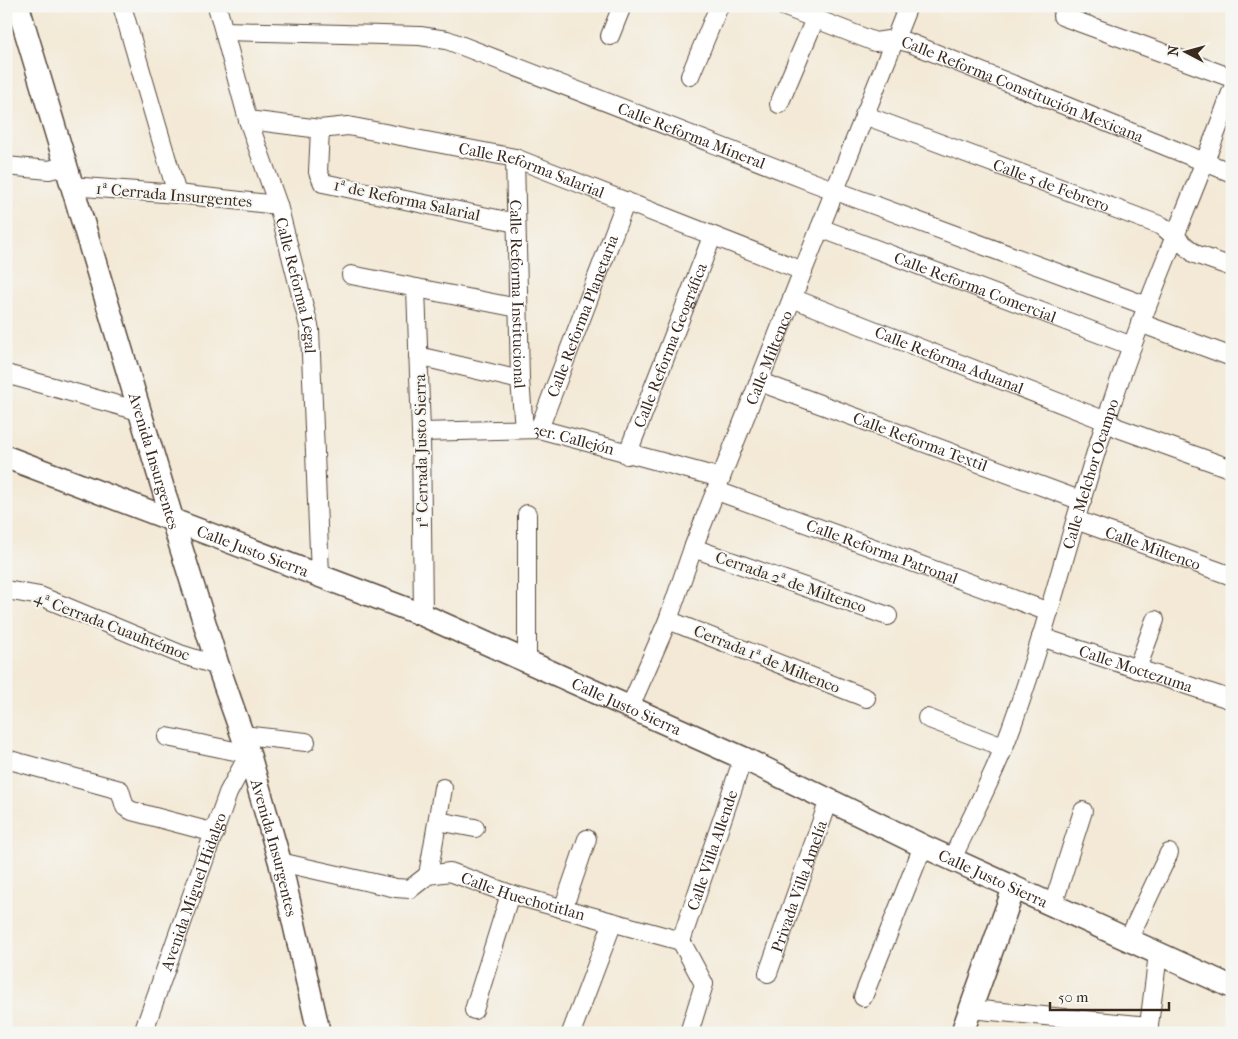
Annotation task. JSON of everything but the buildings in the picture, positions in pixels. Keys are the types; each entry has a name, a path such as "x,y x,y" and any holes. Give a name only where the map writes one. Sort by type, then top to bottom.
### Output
{"street":[{"name":"Avenida Insurgentes","path":"18,6 173,522 218,666 246,745 280,862 318,1033"},
{"path":"122,6 177,194"},
{"name":"Calle Reforma Legal","path":"217,6 248,120 278,205 310,330 320,575"},
{"path":"610,36 622,6"},
{"path":"690,76 718,6"},
{"name":"Calle Reforma Constitución Mexicana","path":"783,6 875,42 895,39 910,43 1232,174"},
{"name":"Calle Miltenco","path":"630,707 668,620 693,548 908,6"},
{"path":"1062,16 1232,78"},
{"path":"779,104 815,19"},
{"name":"Calle Reforma Mineral","path":"224,31 420,36 447,40 1147,306"},
{"name":"Calle Melchor Ocampo","path":"952,859 1003,748 1049,612 1106,421 1140,323 1174,235 1205,164 1232,90"},
{"name":"Calle 5 de Febrero","path":"864,115 1162,226 1195,254 1232,267"},
{"name":"Calle Reforma Salarial","path":"248,120 320,130 348,126 516,158 802,271"},
{"name":"1ª de Reforma Salarial","path":"320,130 318,172 323,183 343,189 516,222"},
{"name":"Calle Reforma Institucional","path":"516,158 520,380 531,429"},
{"name":"1ª Cerrada Insurgentes","path":"6,166 49,170 68,176 177,194 278,205"},
{"name":"Calle Reforma Planetaria","path":"531,429 626,201"},
{"name":"Calle Reforma Comercial","path":"820,228 1132,346"},
{"name":"Calle Reforma Geográfica","path":"627,455 712,237"},
{"path":"351,275 518,308"},
{"name":"1ª Cerrada Justo Sierra","path":"416,288 421,432 423,615"},
{"name":"Calle Reforma Aduanal","path":"792,298 1106,421 1118,428 1232,469"},
{"path":"1140,323 1232,357"},
{"path":"418,356 520,380"},
{"path":"6,374 139,411"},
{"name":"Calle Reforma Textil","path":"760,382 1082,501"},
{"name":"3er. Callejón","path":"421,432 531,429 627,455 719,484"},
{"name":"Calle Justo Sierra","path":"6,457 173,522 320,575 423,615 743,758 923,846 1129,938 1158,954 1232,987"},
{"name":"Calle Reforma Patronal","path":"719,484 1049,612"},
{"path":"527,514 527,662"},
{"name":"Calle Miltenco","path":"1076,520 1232,576"},
{"name":"Cerrada 2ª de Miltenco","path":"693,548 888,616"},
{"name":"4ª Cerrada Cuauhtémoc","path":"6,590 40,596 180,654 218,666"},
{"name":"Cerrada 1ª de Miltenco","path":"668,620 866,698"},
{"path":"1137,670 1155,620"},
{"name":"Calle Moctezuma","path":"1041,637 1232,700"},
{"path":"927,718 1003,748"},
{"path":"167,737 246,745 306,742"},
{"name":"Avenida Miguel Hidalgo","path":"143,1033 246,745"},
{"name":"Calle Villa Allende","path":"681,941 743,758"},
{"path":"6,759 120,790 125,806 132,811 215,833"},
{"path":"428,875 443,788"},
{"name":"Privada Villa Amelía","path":"768,972 829,800"},
{"path":"1053,905 1083,811"},
{"path":"438,821 475,828"},
{"path":"563,909 587,838"},
{"path":"863,997 923,846"},
{"path":"1129,938 1168,853"},
{"name":"Calle Huechotitlan","path":"280,862 396,888 410,889 428,875 450,872 510,894 681,941"},
{"path":"962,1033 1014,888"},
{"path":"474,1010 510,894"},
{"path":"571,1033 613,922"},
{"path":"681,941 704,984 689,1033"},
{"path":"970,1009 1047,1025 1148,1029 1158,954"}]}
